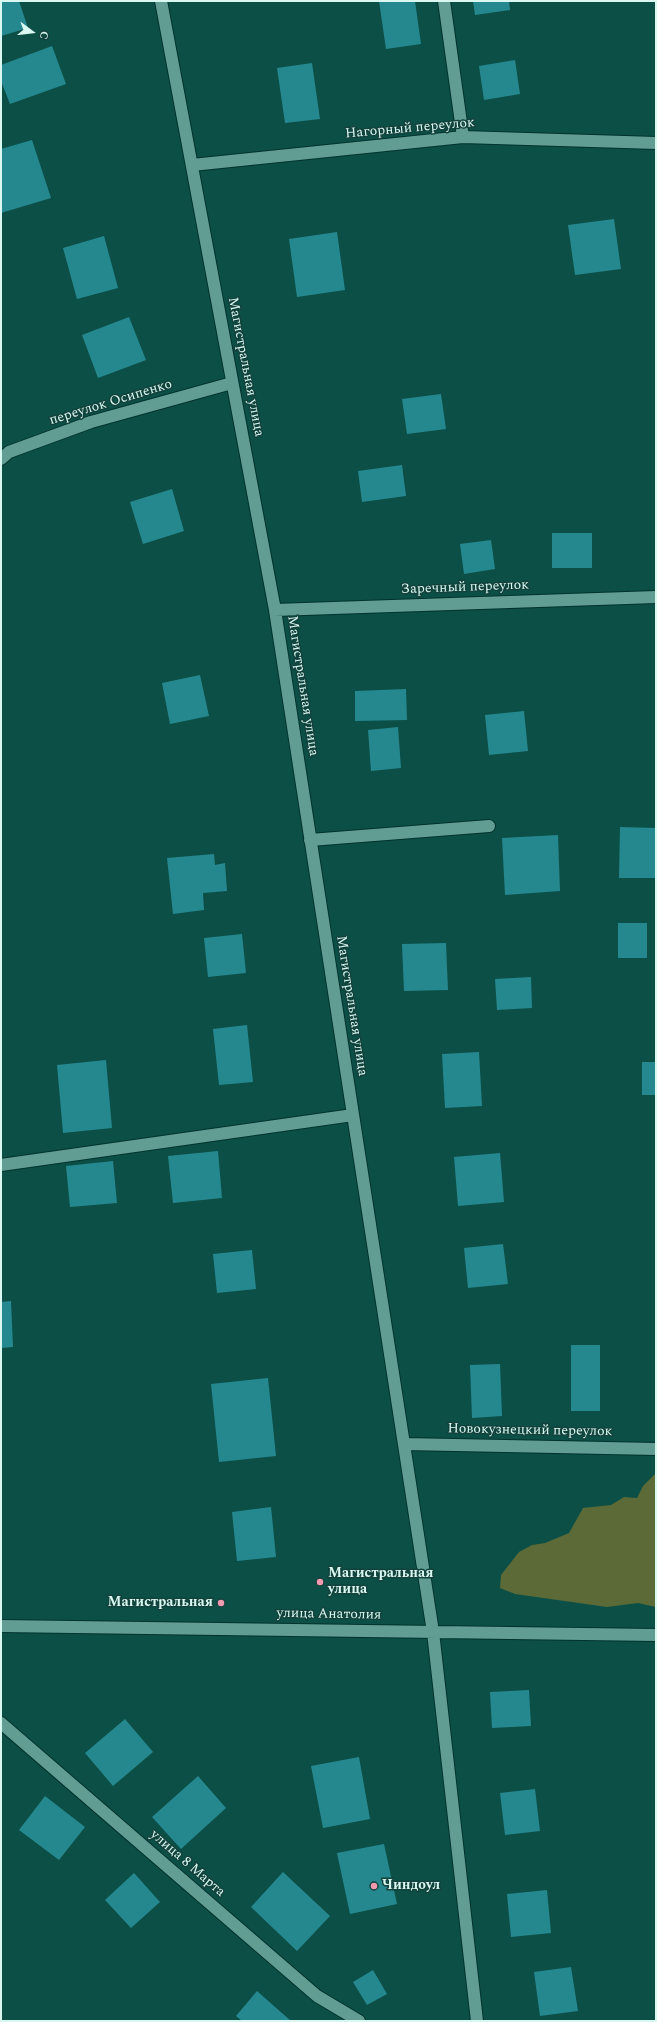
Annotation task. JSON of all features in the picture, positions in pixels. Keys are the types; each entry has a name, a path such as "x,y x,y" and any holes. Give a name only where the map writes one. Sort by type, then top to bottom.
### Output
{"street":[{"name":"Магистральная улица","path":"161,1 275,610 433,1632 477,2021"},
{"path":"444,1 464,137"},
{"name":"Нагорный переулок","path":"192,165 464,137 656,143"},
{"name":"переулок Осипенко","path":"1,459 8,452 91,422 232,383"},
{"name":"Заречный переулок","path":"275,610 656,597"},
{"path":"310,840 490,826"},
{"path":"1,1165 353,1115"},
{"name":"Новокузнецкий переулок","path":"404,1444 656,1449"},
{"name":"улица Анатолия","path":"1,1626 656,1634"},
{"name":"улица 8 Марта","path":"1,1723 317,1996 359,2021"}],"green space":[{"path":"656,1473 656,1607 638,1603 607,1607 515,1594 500,1588 501,1575 519,1552 532,1545 545,1543 569,1533 583,1508 611,1505 624,1497 637,1498 643,1486"}],"building":[{"path":"1,1 19,1 28,28 1,36"},
{"path":"379,1 415,1 421,44 386,49"},
{"path":"473,1 509,1 510,10 475,15"},
{"path":"52,46 66,84 10,104 1,81 1,65"},
{"path":"515,60 520,94 484,100 479,66"},
{"path":"312,63 320,119 285,123 277,68"},
{"path":"32,140 51,198 1,213 1,149"},
{"path":"614,219 621,269 575,275 568,225"},
{"path":"337,232 345,290 297,297 289,239"},
{"path":"104,236 118,288 77,299 63,248"},
{"path":"129,317 146,360 98,378 82,335"},
{"path":"441,394 446,429 407,434 402,399"},
{"path":"402,465 406,496 362,502 358,471"},
{"path":"172,489 184,531 143,544 130,502"},
{"path":"552,533 592,533 592,568 552,568"},
{"path":"491,540 495,569 464,574 460,544"},
{"path":"200,675 209,716 170,724 162,683"},
{"path":"406,689 407,720 355,721 355,691"},
{"path":"524,711 528,751 489,755 485,715"},
{"path":"398,727 401,768 371,771 368,730"},
{"path":"620,827 656,828 656,878 619,878"},
{"path":"558,835 560,891 505,895 502,838"},
{"path":"214,854 215,865 225,863 227,891 203,893 204,910 173,914 167,858"},
{"path":"618,923 647,923 647,958 618,958"},
{"path":"242,934 246,973 208,977 204,938"},
{"path":"446,943 448,990 404,991 402,944"},
{"path":"531,977 532,1008 497,1010 495,979"},
{"path":"247,1025 253,1082 219,1085 213,1029"},
{"path":"479,1052 482,1106 445,1108 442,1054"},
{"path":"106,1060 112,1128 63,1133 57,1065"},
{"path":"642,1062 656,1062 656,1095 642,1095"},
{"path":"218,1151 222,1198 173,1203 168,1156"},
{"path":"500,1153 504,1202 458,1206 454,1157"},
{"path":"113,1161 117,1203 70,1207 66,1166"},
{"path":"503,1244 508,1284 468,1288 464,1248"},
{"path":"252,1250 256,1289 217,1293 213,1254"},
{"path":"11,1301 13,1347 1,1348 1,1302"},
{"path":"571,1345 600,1345 600,1411 571,1411"},
{"path":"500,1364 502,1416 472,1418 470,1365"},
{"path":"268,1378 276,1456 219,1462 211,1384"},
{"path":"271,1507 276,1557 237,1561 232,1512"},
{"path":"529,1690 531,1726 492,1728 490,1692"},
{"path":"125,1719 153,1752 113,1786 85,1753"},
{"path":"359,1757 370,1819 323,1828 311,1766"},
{"path":"198,1776 226,1808 181,1849 152,1817"},
{"path":"535,1789 540,1831 505,1835 500,1793"},
{"path":"45,1796 85,1827 59,1860 19,1830"},
{"path":"384,1844 397,1904 350,1914 337,1853"},
{"path":"283,1872 330,1916 297,1951 251,1907"},
{"path":"134,1873 160,1902 131,1928 105,1900"},
{"path":"547,1890 551,1933 511,1937 507,1894"},
{"path":"571,1967 578,2011 540,2016 534,1972"},
{"path":"373,1970 387,1994 367,2005 353,1982"},
{"path":"257,1991 291,2021 242,2021 236,2016"}],"place":[{"name":"Магистральная улица","path":"320,1582"},
{"name":"Магистральная","path":"221,1603"},
{"name":"Чиндоул","path":"374,1886"}]}
